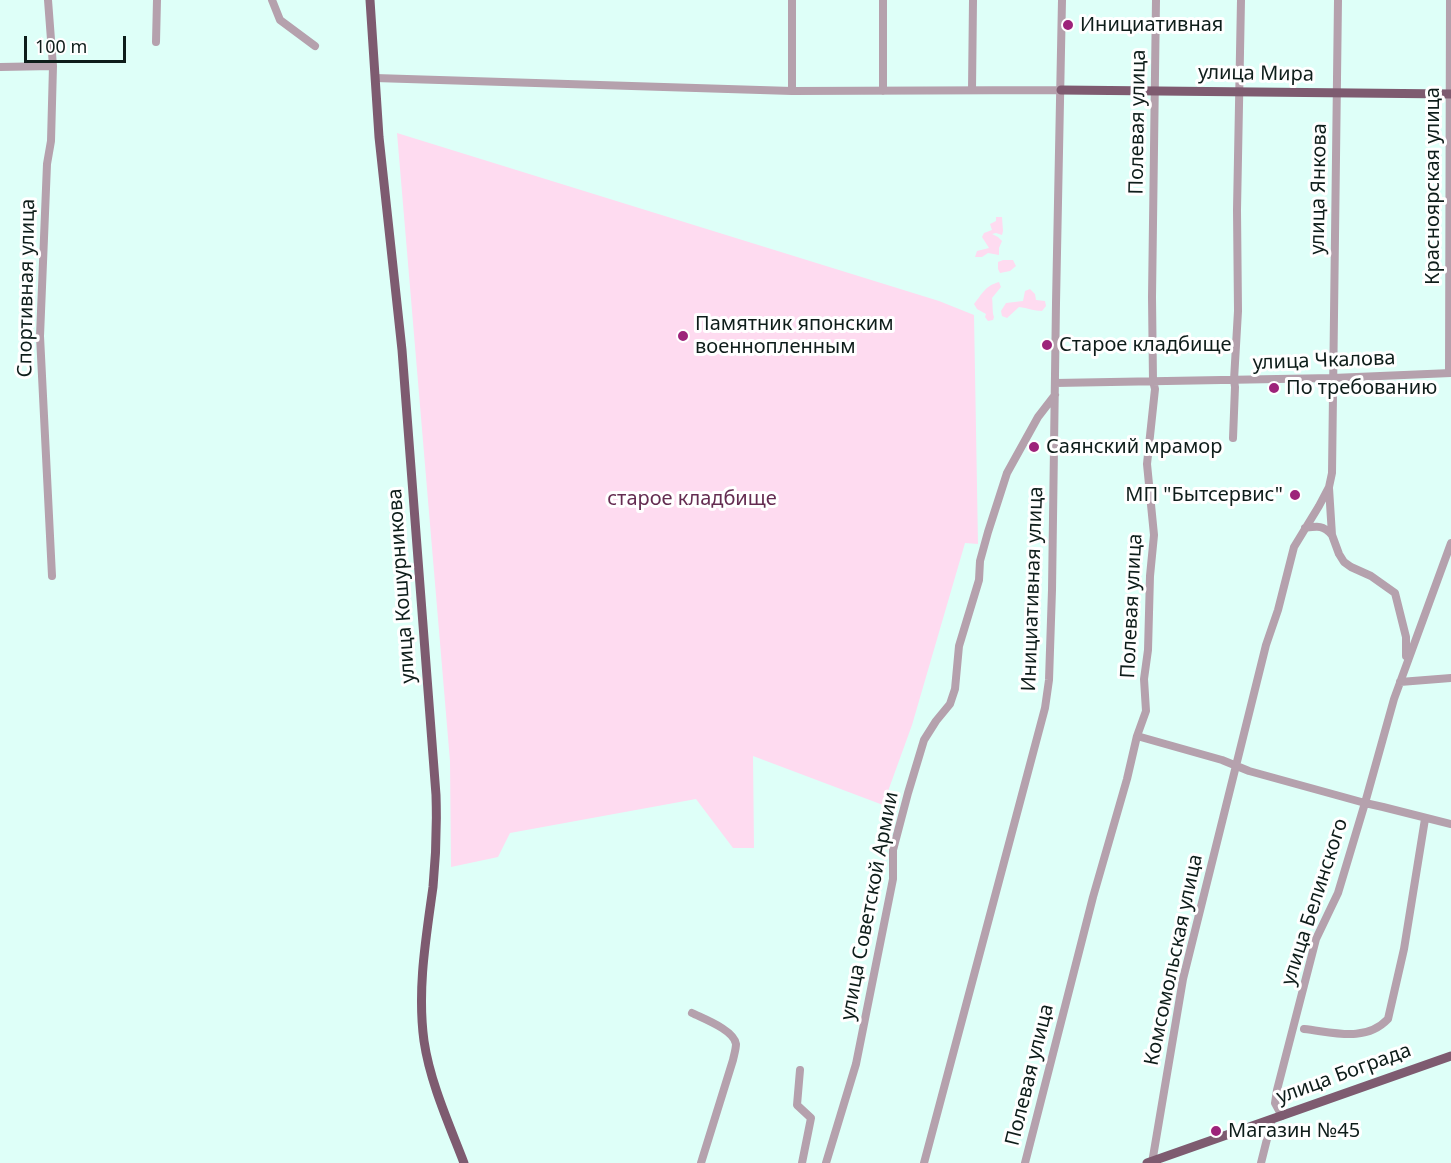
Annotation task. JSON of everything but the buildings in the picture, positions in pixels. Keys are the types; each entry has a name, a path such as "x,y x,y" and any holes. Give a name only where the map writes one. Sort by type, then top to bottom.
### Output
{"main road":[{"name":"улица Кошурникова","path":"370,0 379,137 402,350 436,795 436,853 422,975 424,1042 434,1083 464,1163"},
{"name":"улица Мира","path":"1061,90 1451,94"},
{"name":"улица Бограда","path":"1151,1162 1166,1159 1451,1056"}],"street":[{"name":"Спортивная улица","path":"48,0 52,66 51,141 46,164 40,336 52,576"},
{"path":"156,42 157,0"},
{"path":"272,0 280,20 315,46"},
{"path":"792,0 792,91"},
{"path":"883,0 883,91"},
{"path":"972,90 973,0"},
{"name":"Инициативная улица","path":"924,1163 1045,708 1049,680 1062,0"},
{"name":"Полевая улица","path":"1024,1163 1093,897 1137,736 1146,711 1144,679 1148,650 1150,576 1154,535 1147,464 1155,389 1152,297 1156,0"},
{"path":"1233,438 1238,311 1237,210 1241,0"},
{"name":"улица Янкова","path":"1333,378 1338,0"},
{"name":"Красноярская улица","path":"1450,0 1450,373"},
{"path":"0,67 52,66"},
{"path":"375,78 792,91 1061,90"},
{"name":"улица Чкалова","path":"1055,383 1333,378 1450,373"},
{"name":"Комсомольская улица","path":"1151,1162 1183,979 1266,645 1278,610 1294,547 1329,487 1332,474 1333,378"},
{"name":"улица Советской Армии","path":"826,1163 856,1064 893,879 898,826 917,759 924,740 950,704 955,688 958,646 979,580 980,561 987,532 1007,473 1038,417 1055,395"},
{"path":"1329,487 1332,535 1339,554 1351,567 1371,576 1395,593 1406,637 1407,661"},
{"path":"1305,528 1320,527 1332,535"},
{"name":"улица Белинского","path":"1261,1163 1277,1117 1276,1096 1316,939 1338,893 1394,699 1451,543"},
{"path":"1400,682 1451,678"},
{"path":"1137,736 1236,766"},
{"name":"улица Белинского","path":"1236,766 1365,803 1451,824"},
{"path":"1304,1029 1352,1035 1370,1032 1388,1019 1404,949 1425,819"},
{"path":"692,1013 726,1030 736,1044 701,1163"},
{"path":"800,1070 797,1105 811,1118 801,1163"}],"green space":[{"name":"старое кладбище","path":"397,133 939,301 974,315 978,544 965,543 912,725 883,805 753,756 754,848 733,848 696,799 510,833 498,857 451,867 450,761"},
{"path":"996,217 1002,217 1002,235 992,234 1002,241 999,255 988,253 982,257 975,257 977,251 989,248 982,237 984,233 992,230 990,224 996,221"},
{"path":"1013,260 1016,266 1010,271 1000,273 998,262"},
{"path":"999,282 1001,287 992,298 994,317 993,320 988,321 986,314 977,309 974,304 987,288"},
{"path":"1030,289 1035,294 1036,300 1045,301 1046,306 1042,311 1019,307 1007,318 1002,316 1001,311 1006,303 1023,301 1025,291"}],"place":[{"name":"Инициативная","path":"1068,25"},
{"name":"Памятник японским военнопленным","path":"683,336"},
{"name":"Старое кладбище","path":"1047,345"},
{"name":"По требованию","path":"1274,388"},
{"name":"Саянский мрамор","path":"1034,447"},
{"name":"МП \"Бытсервис\"","path":"1295,495"},
{"name":"Магазин №45","path":"1216,1131"}]}
